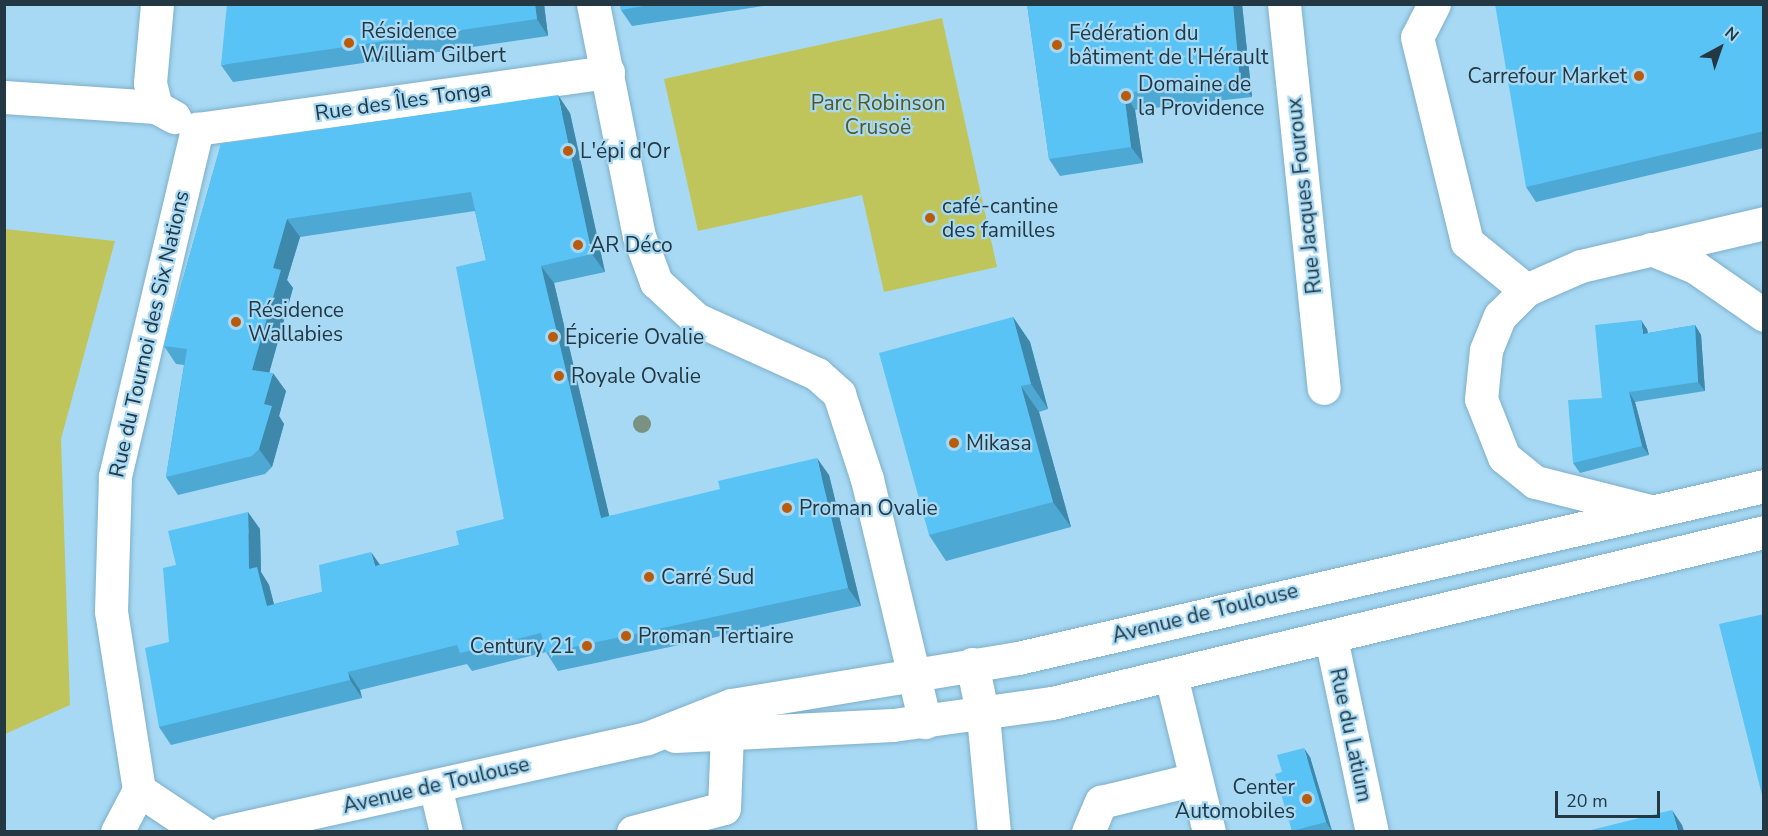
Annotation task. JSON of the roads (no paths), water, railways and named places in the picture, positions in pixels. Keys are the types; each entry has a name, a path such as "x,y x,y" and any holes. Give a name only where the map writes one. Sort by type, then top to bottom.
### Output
{"street":[{"path":"156,107 150,83 157,4"},
{"path":"593,4 639,236 656,282 696,319 817,374 839,394 852,424 916,671 925,722"},
{"name":"Rue Jacques Fouroux","path":"1284,4 1324,388"},
{"path":"1434,4 1417,37 1467,242 1526,290"},
{"name":"Rue des Îles Tonga","path":"197,129 608,72"},
{"path":"4,97 156,107 197,129"},
{"name":"Rue du Tournoi des Six Nations","path":"139,790 111,611 115,476 197,129"},
{"path":"1650,511 1535,482 1499,449 1481,399 1486,350 1500,316 1526,290 1581,266 1764,223"},
{"path":"1651,249 1695,267 1764,315"},
{"name":"Avenue de Toulouse","path":"224,831 647,738 732,705 916,671 972,664 1764,486"},
{"name":"Avenue de Toulouse","path":"647,738 925,722 983,716 1171,676 1764,532"},
{"name":"Rue du Latium","path":"1330,638 1372,831"},
{"path":"972,664 983,716 994,831"},
{"path":"1171,676 1209,831"},
{"path":"633,831 724,808 727,734"},
{"path":"1088,831 1101,802 1195,779"},
{"path":"435,786 446,831"},
{"path":"117,831 139,790 202,831"}],"place":[{"name":"Résidence William Gilbert","path":"349,43"},
{"name":"Fédération du bâtiment de l’Hérault","path":"1057,45"},
{"name":"Carrefour Market","path":"1639,76"},
{"name":"Domaine de la Providence","path":"1126,96"},
{"name":"L'épi d'Or","path":"568,151"},
{"name":"café-cantine des familles","path":"930,218"},
{"name":"AR Déco","path":"578,245"},
{"name":"Résidence Wallabies","path":"236,322"},
{"name":"Épicerie Ovalie","path":"553,337"},
{"name":"Royale Ovalie","path":"559,376"},
{"name":"Mikasa","path":"954,443"},
{"name":"Proman Ovalie","path":"787,508"},
{"name":"Carré Sud","path":"649,577"},
{"name":"Proman Tertiaire","path":"626,636"},
{"name":"Century 21","path":"587,646"},
{"name":"Center Automobiles","path":"1307,799"}],"park label":[{"name":"Parc Robinson Crusoë","path":"878,115"}]}
